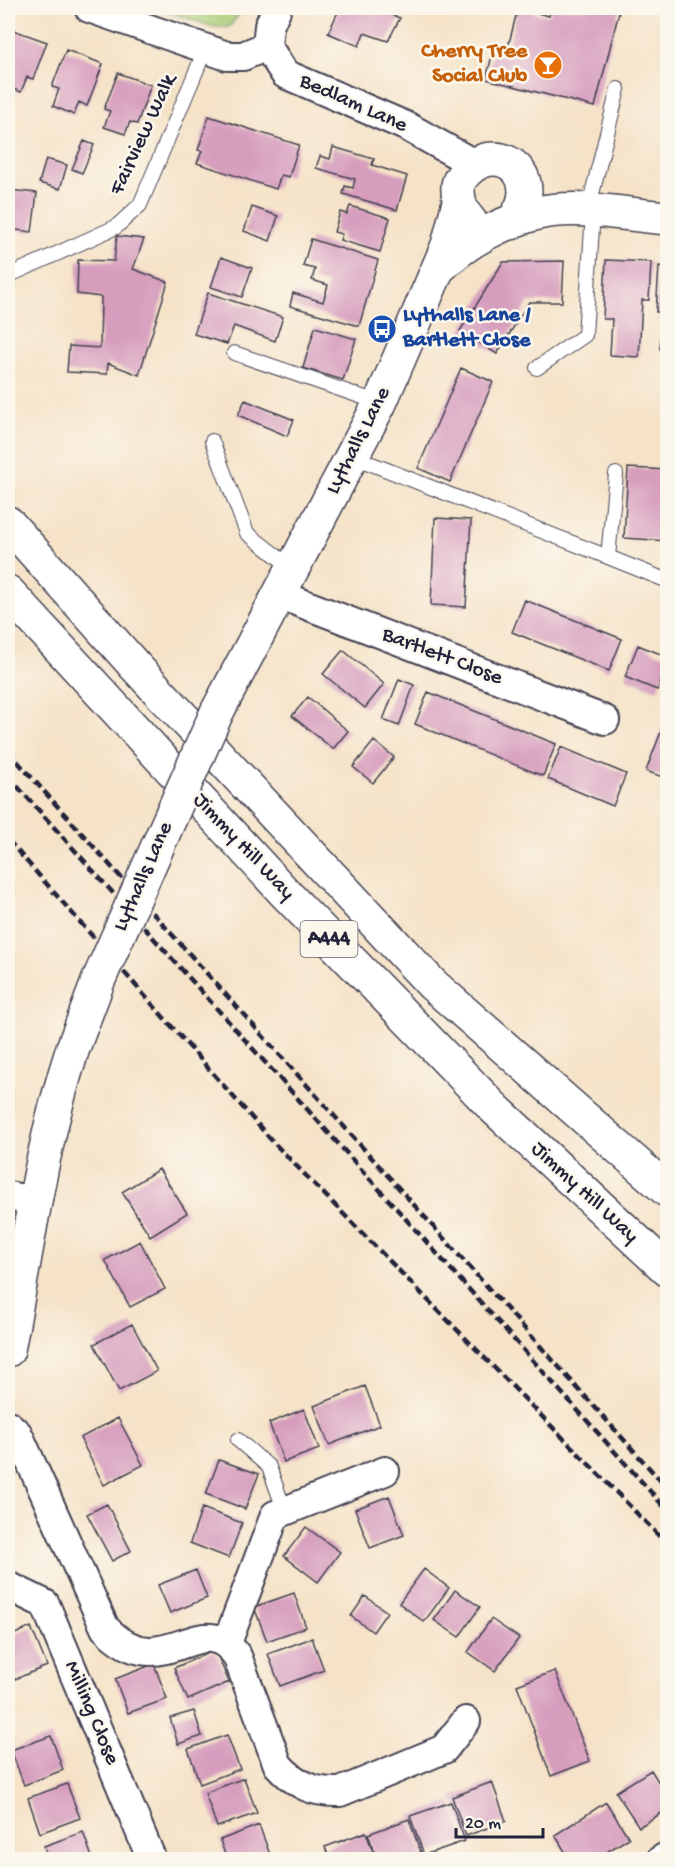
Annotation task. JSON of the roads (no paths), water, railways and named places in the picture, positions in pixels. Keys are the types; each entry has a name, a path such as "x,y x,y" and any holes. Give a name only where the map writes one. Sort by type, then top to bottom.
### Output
{"main road":[{"path":"485,159 497,159 516,169 523,179 526,200 522,211 504,226 483,228 470,221 462,213 463,184 485,159"},
{"name":"Lythalls Lane","path":"516,169 541,191 585,212"},
{"name":"Lythalls Lane","path":"8,1350 21,1198 50,1123 73,1048 99,979 217,712 285,581 354,457 380,403 438,270 455,225 463,184"},
{"name":"Lythalls Lane","path":"438,270 474,238 538,213 585,212 668,218"},
{"name":"Jimmy Hill Way","path":"8,523 135,666 432,984 668,1191"},
{"name":"Jimmy Hill Way","path":"8,592 286,894 477,1091 668,1270"}],"street":[{"path":"89,8 227,56 243,56 267,46 269,26 277,8"},
{"name":"Bedlam Lane","path":"267,46 285,74 408,127 427,138 463,184"},
{"name":"Bartlett Close","path":"285,581 605,720"},
{"path":"8,1425 18,1434 105,1628 118,1642 136,1651 153,1653 205,1637 222,1640 230,1646 237,1656 278,1765 290,1778 305,1787 322,1792 340,1791 444,1749 466,1721"},
{"path":"222,1640 230,1635 275,1515 284,1509 385,1471"},
{"name":"Milling Close","path":"8,1586 45,1604 152,1860"},
{"path":"661,1860 668,1856"}],"lane":[{"name":"Fairview Walk","path":"12,274 116,227 140,205 205,50"},
{"path":"537,368 585,335 585,212 618,89"},
{"path":"234,353 380,403"},
{"path":"212,441 247,533 285,581"},
{"path":"354,457 668,581"},
{"path":"608,557 616,474"},
{"path":"238,1440 269,1467 284,1509"}],"railway":[{"path":"8,751 668,1489"},
{"path":"8,776 668,1511"},
{"path":"8,840 274,1143 668,1545"}],"place":[{"name":"Cherry Tree Social Club","path":"548,65"},
{"name":"Lythalls Lane / Bartlett Close","path":"382,329"}]}
